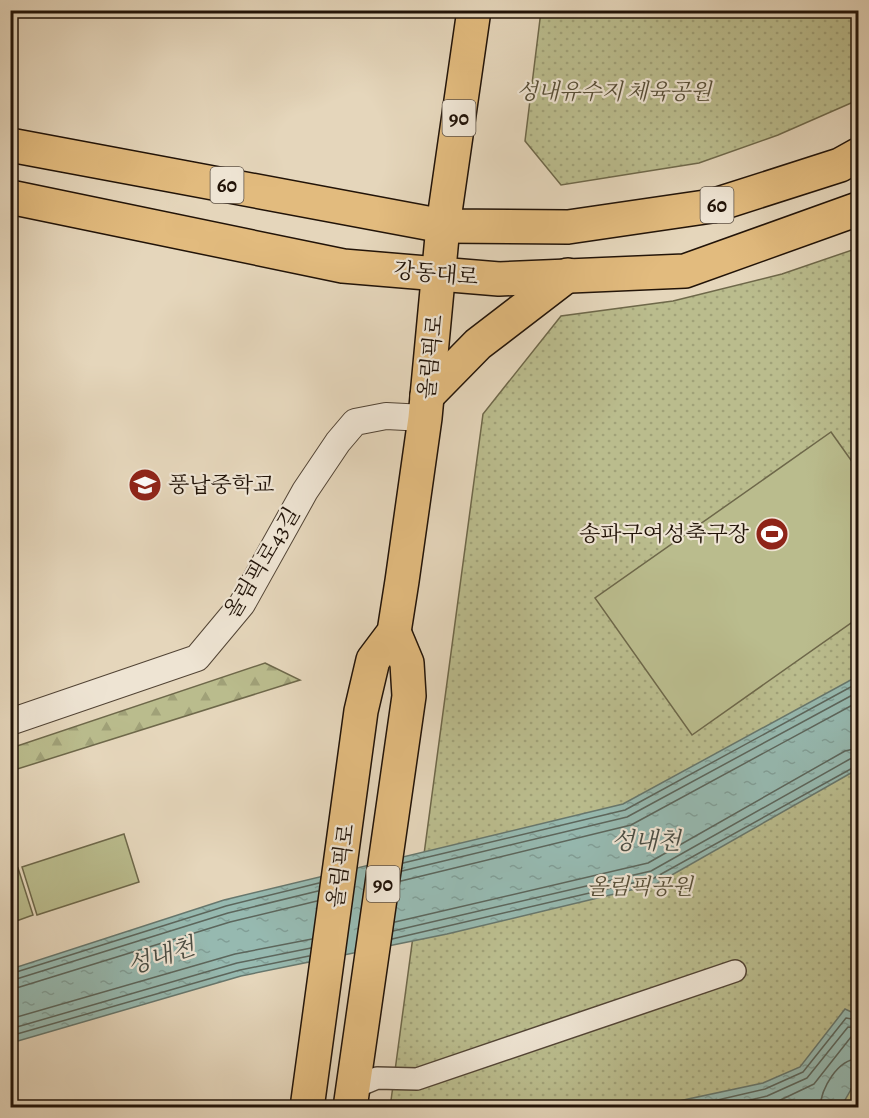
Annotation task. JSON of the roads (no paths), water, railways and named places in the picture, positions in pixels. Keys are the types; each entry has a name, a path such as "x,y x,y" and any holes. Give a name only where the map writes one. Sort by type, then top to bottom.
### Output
{"main road":[{"name":"올림픽로","path":"307,1107 361,711 373,660 394,632 426,407 443,226 474,10"},
{"name":"60","path":"10,146 443,226 568,226 712,206 840,165 858,155"},
{"name":"강동대로","path":"10,198 343,266 439,276 500,279 685,271 858,209"},
{"path":"426,407 478,344 568,275"},
{"name":"올림픽로","path":"353,1089 409,696 407,663 394,632"}],"street":[{"name":"올림픽로43길","path":"10,722 197,658 242,604 305,491 338,442 355,422 426,407"},
{"path":"353,1089 377,1078 417,1079 735,971"}],"water":[{"name":"성내천","path":"858,676 858,769 656,884 447,934 241,976 11,1043 11,969 224,900 623,804"},
{"path":"845,1009 858,1015 858,1077 841,1107 677,1107 679,1101 763,1083 800,1067"}],"place":[{"name":"풍납중학교","path":"145,485"},
{"name":"송파구여성축구장","path":"772,534"}],"park label":[{"name":"성내유수지 체육공원","path":"614,92"},
{"name":"올림픽공원","path":"640,887"}]}
